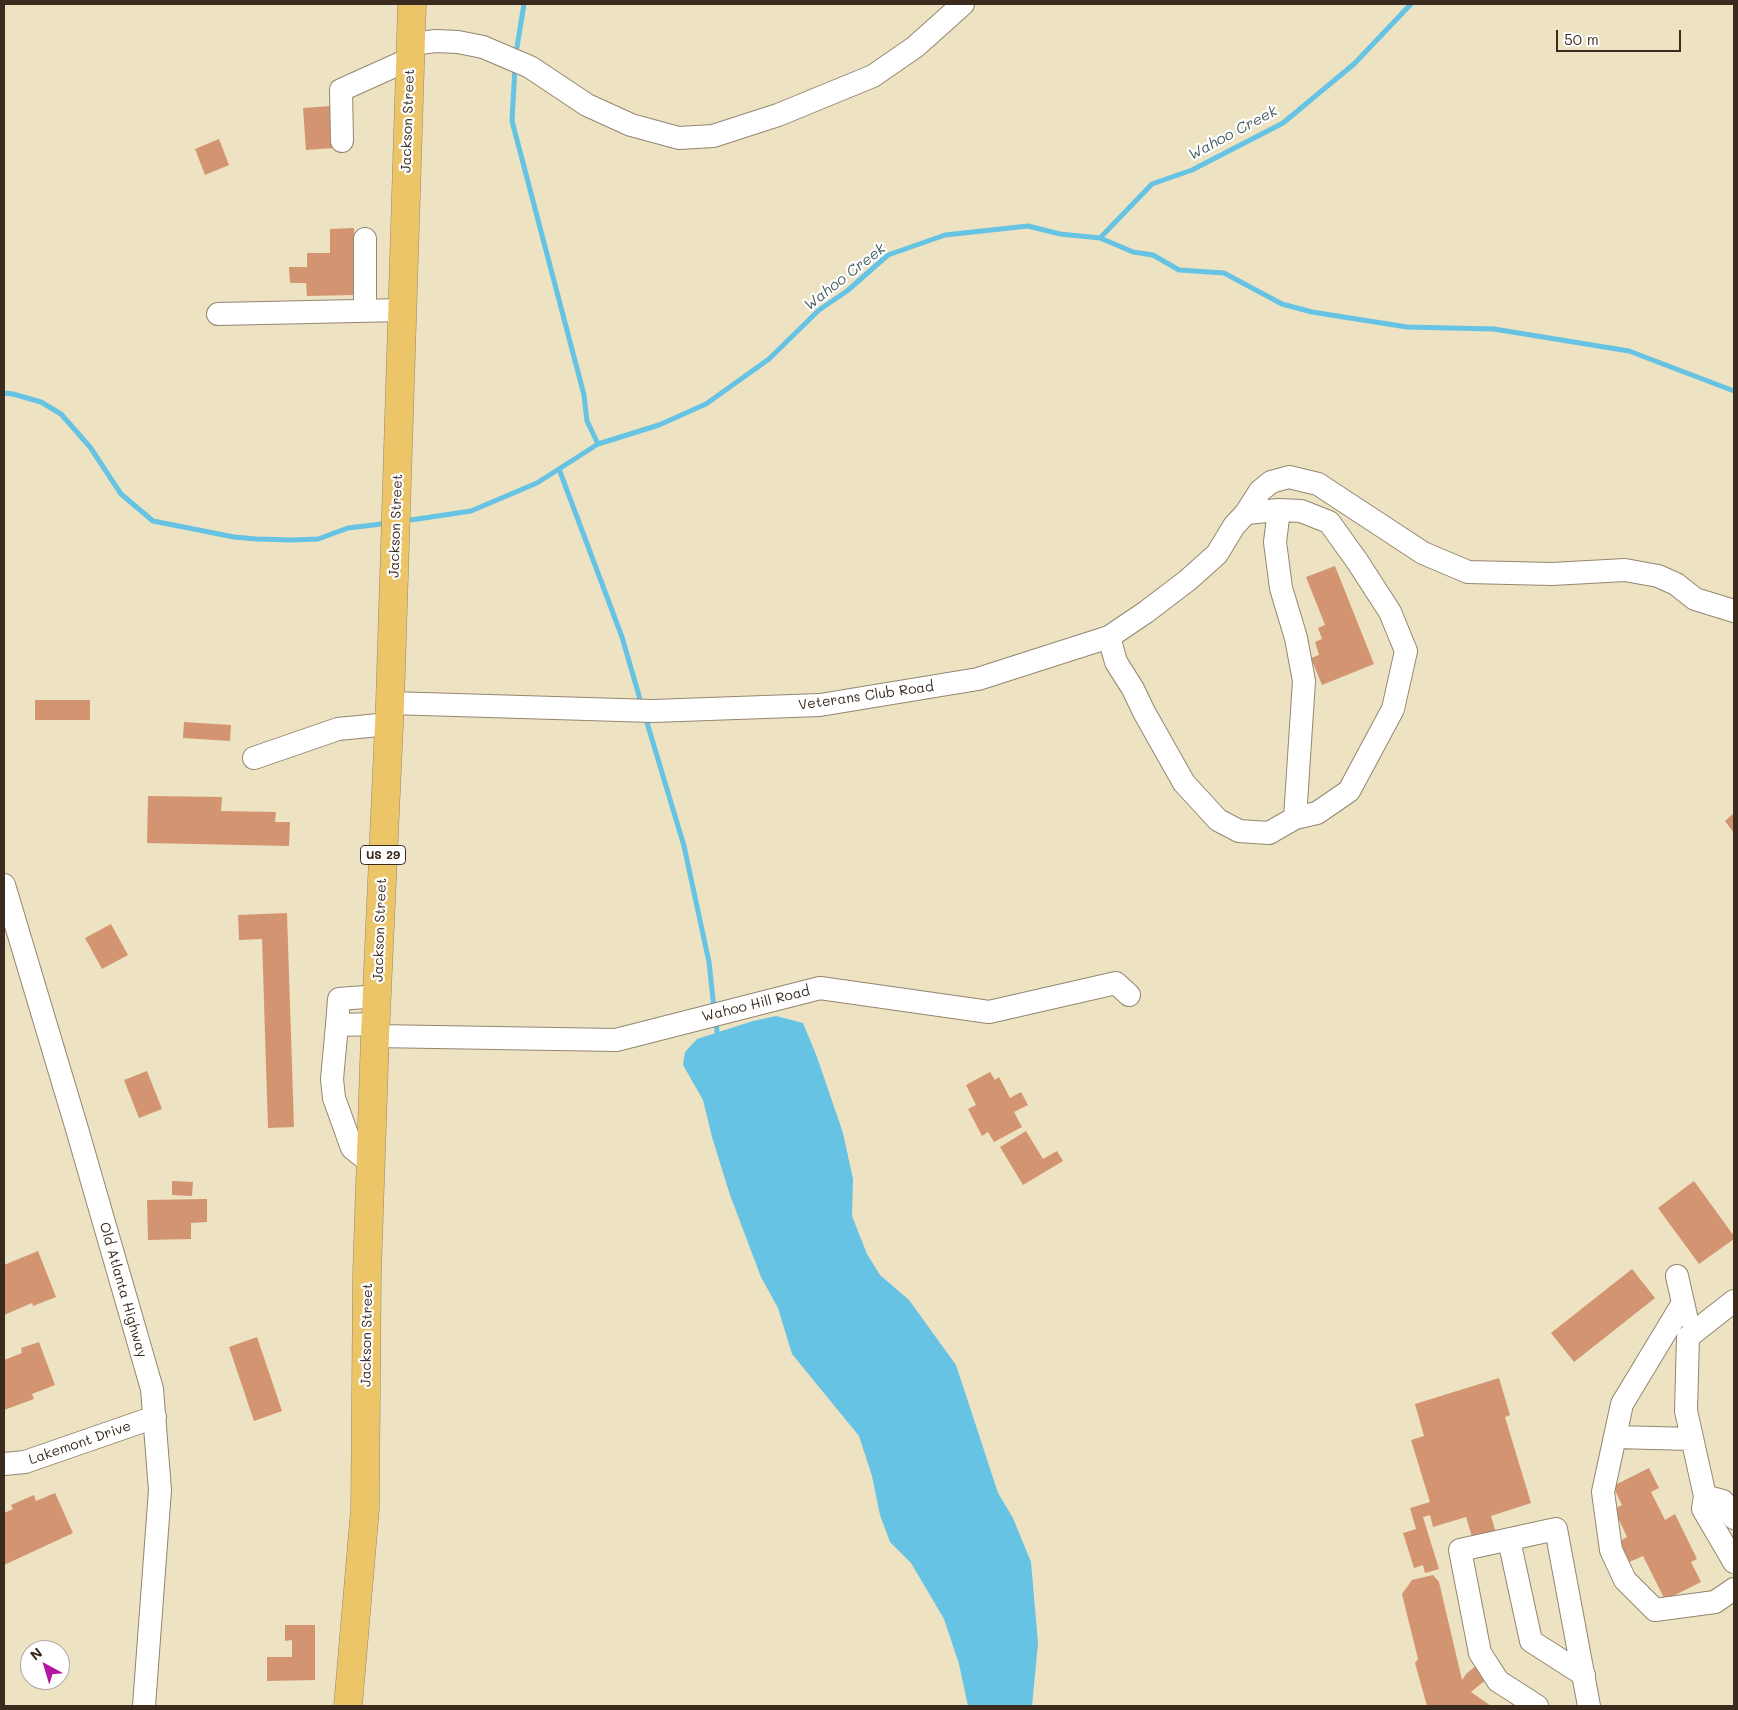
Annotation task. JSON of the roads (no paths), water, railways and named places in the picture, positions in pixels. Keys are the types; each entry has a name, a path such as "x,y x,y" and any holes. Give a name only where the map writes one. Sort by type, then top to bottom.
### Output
{"main road":[{"name":"Jackson Street","path":"348,1706 365,1509 367,1273 390,714 412,4"}],"street":[{"path":"342,141 341,90 410,52 436,41 458,42 483,47 530,67 587,105 631,125 679,138 713,136 778,115 873,76 915,47 963,4"},
{"path":"365,238 365,311"},
{"path":"218,314 402,310"},
{"name":"Veterans Club Road","path":"254,758 338,729 390,714 652,712 820,705 978,679 1109,637 1188,580 1217,554 1234,526 1246,513 1260,491 1271,482 1289,477 1318,484 1423,553 1468,572 1552,574 1625,570 1658,576 1676,584 1695,599 1734,611"},
{"path":"1109,637 1116,662 1133,689 1184,783 1218,820 1239,831 1268,833 1295,818 1317,813 1349,791 1393,709 1406,651 1390,612 1329,522 1301,511 1279,510 1246,513"},
{"path":"1279,510 1275,542 1281,588 1296,638 1304,680 1295,818"},
{"name":"Old Atlanta Highway","path":"4,885 152,1389 160,1490 144,1706"},
{"name":"Wahoo Hill Road","path":"376,1030 616,1040 820,988 989,1012 1116,983 1129,995"},
{"path":"371,1163 352,1148 334,1098 332,1079 339,999 378,996"},
{"path":"338,1025 376,1030"},
{"path":"1677,1276 1688,1325 1686,1411 1705,1496 1703,1509 1734,1562"},
{"path":"1688,1337 1734,1302"},
{"path":"1683,1303 1622,1404 1603,1492 1611,1550 1624,1580 1655,1610 1715,1602 1734,1589"},
{"name":"Lakemont Drive","path":"4,1464 24,1462 155,1417"},
{"path":"1615,1437 1692,1439"},
{"path":"1705,1496 1724,1501 1734,1518"},
{"path":"1536,1706 1498,1681 1480,1653 1460,1550 1556,1530 1589,1706"},
{"path":"1509,1540 1531,1640 1584,1675"}],"water":[{"path":"776,1016 803,1023 817,1057 843,1133 853,1179 852,1216 867,1254 880,1275 909,1300 956,1365 998,1493 1013,1518 1031,1562 1038,1643 1032,1706 968,1706 959,1664 944,1619 911,1563 890,1542 880,1515 872,1476 859,1436 792,1354 778,1308 761,1277 730,1195 703,1100 683,1065 685,1052 697,1039 753,1021"}],"waterway":[{"path":"517,47 524,4"},
{"name":"Wahoo Creek","path":"1100,238 1152,184 1192,170 1283,123 1354,64 1411,4"},
{"path":"515,66 512,121 584,395 587,421 598,444"},
{"name":"Wahoo Creek","path":"411,520 471,511 537,483 598,444 659,425 706,404 769,359 819,310 847,291 888,255 945,235 1028,226 1060,234 1100,238 1133,252 1153,255 1179,270 1224,273 1282,304 1312,312 1407,327 1494,329 1629,351 1734,391"},
{"name":"Wahoo Creek","path":"4,393 41,402 61,414 90,447 121,494 153,521 234,537 293,540 318,539 348,528 381,524"},
{"path":"559,469 622,637 642,706"},
{"path":"645,716 684,846 709,962 714,1009"},
{"path":"716,1020 717,1032"}]}
